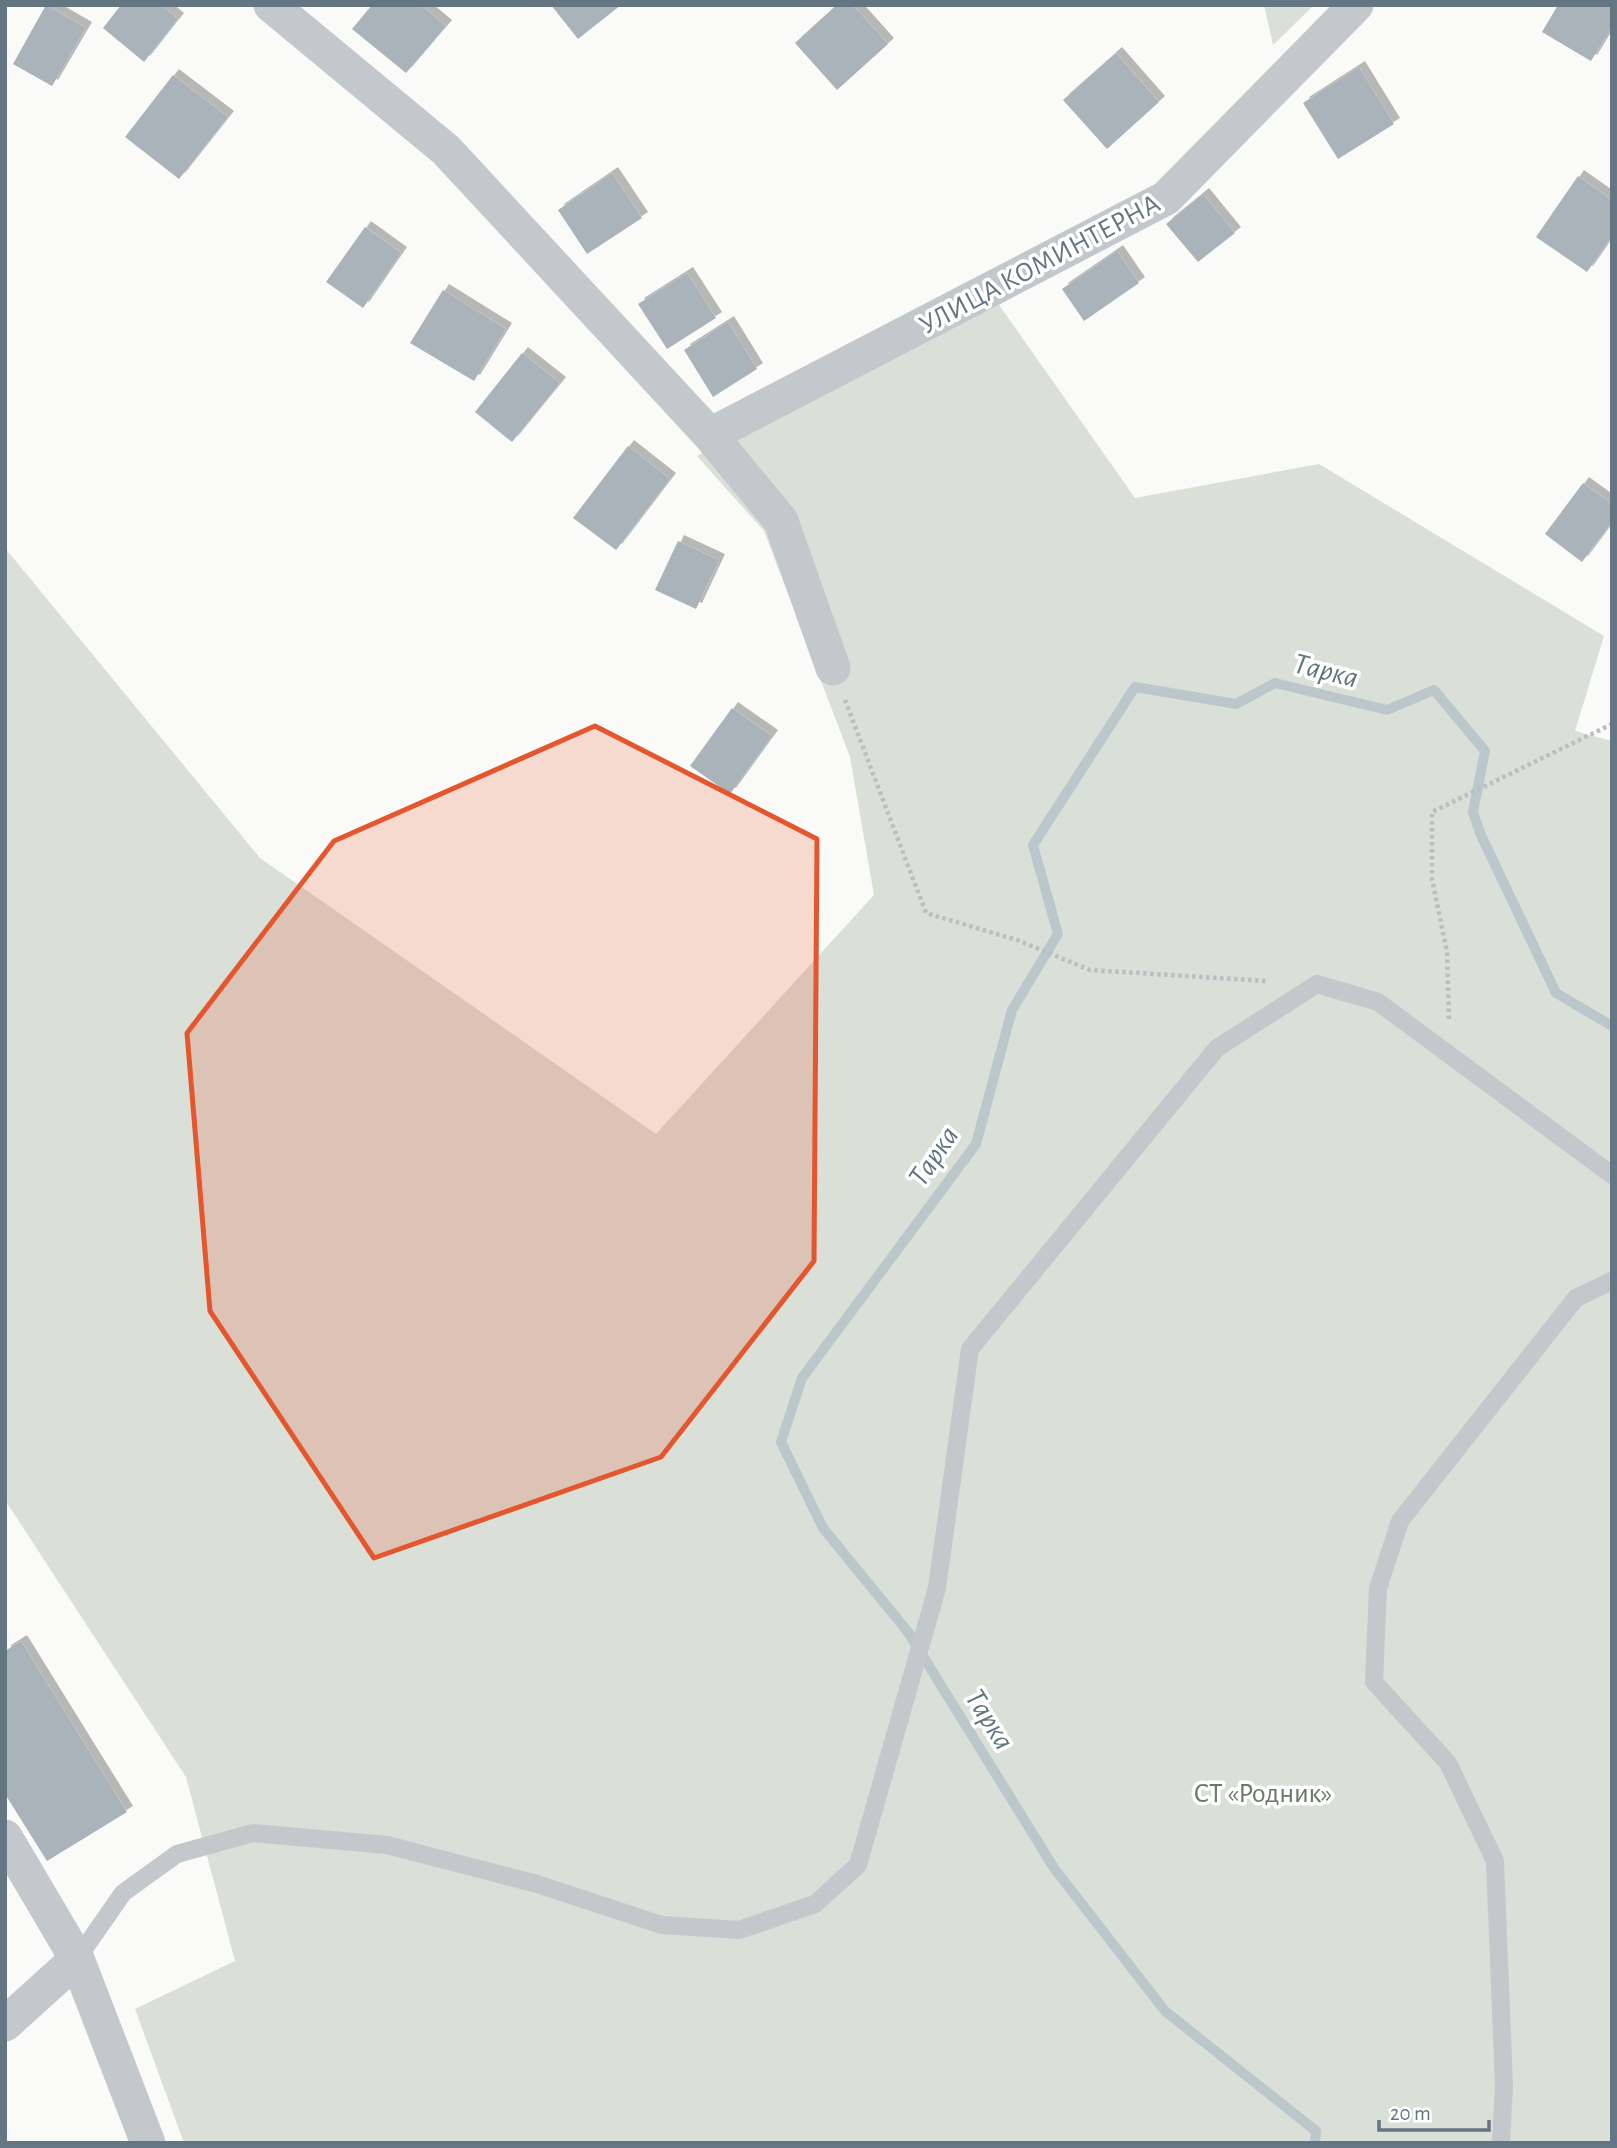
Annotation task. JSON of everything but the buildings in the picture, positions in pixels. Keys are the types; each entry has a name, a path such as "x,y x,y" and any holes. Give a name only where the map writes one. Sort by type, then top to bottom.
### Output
{"street":[{"path":"271,5 446,150 710,435 781,521 833,668"},
{"name":"УЛИЦА КОМИНТЕРНА","path":"710,435 1166,198 1356,5"},
{"path":"5,1837 77,1959 148,2143"},
{"path":"5,2024 77,1959"}],"lane":[{"path":"77,1959 123,1893 177,1854 253,1833 387,1845 537,1884 662,1925 739,1930 815,1904 858,1865 937,1588 970,1349 1217,1048 1317,984 1378,1002 1612,1175"},
{"path":"1501,2143 1504,2086 1495,1861 1448,1763 1374,1682 1378,1588 1400,1521 1576,1298 1612,1280"}],"path":[{"path":"833,668 926,913 1017,940 1090,970 1317,984"},
{"path":"1450,1055 1447,952 1432,879 1432,812 1612,724"}],"highlighted area":[{"path":"595,726 817,839 814,1261 661,1457 374,1558 210,1311 187,1033 334,841"}],"green space":[{"path":"1264,5 1314,5 1273,45"},
{"name":"СТ «Родник»","path":"997,302 1135,498 1319,464 1604,636 1575,731 1612,741 1612,2143 184,2143 135,2009 235,1961 186,1777 5,1500 5,548 260,858 656,1134 874,895 850,757 764,531 697,456"}],"waterway":[{"name":"Тарка","path":"1315,2143 1316,2131 1165,2011 1054,1868 908,1632 823,1528 781,1442 802,1378 976,1144 1012,1010 1058,934 1033,845 1135,687 1236,704 1275,683 1387,710 1434,690 1485,751 1473,812 1480,833 1556,993 1612,1026"}]}
